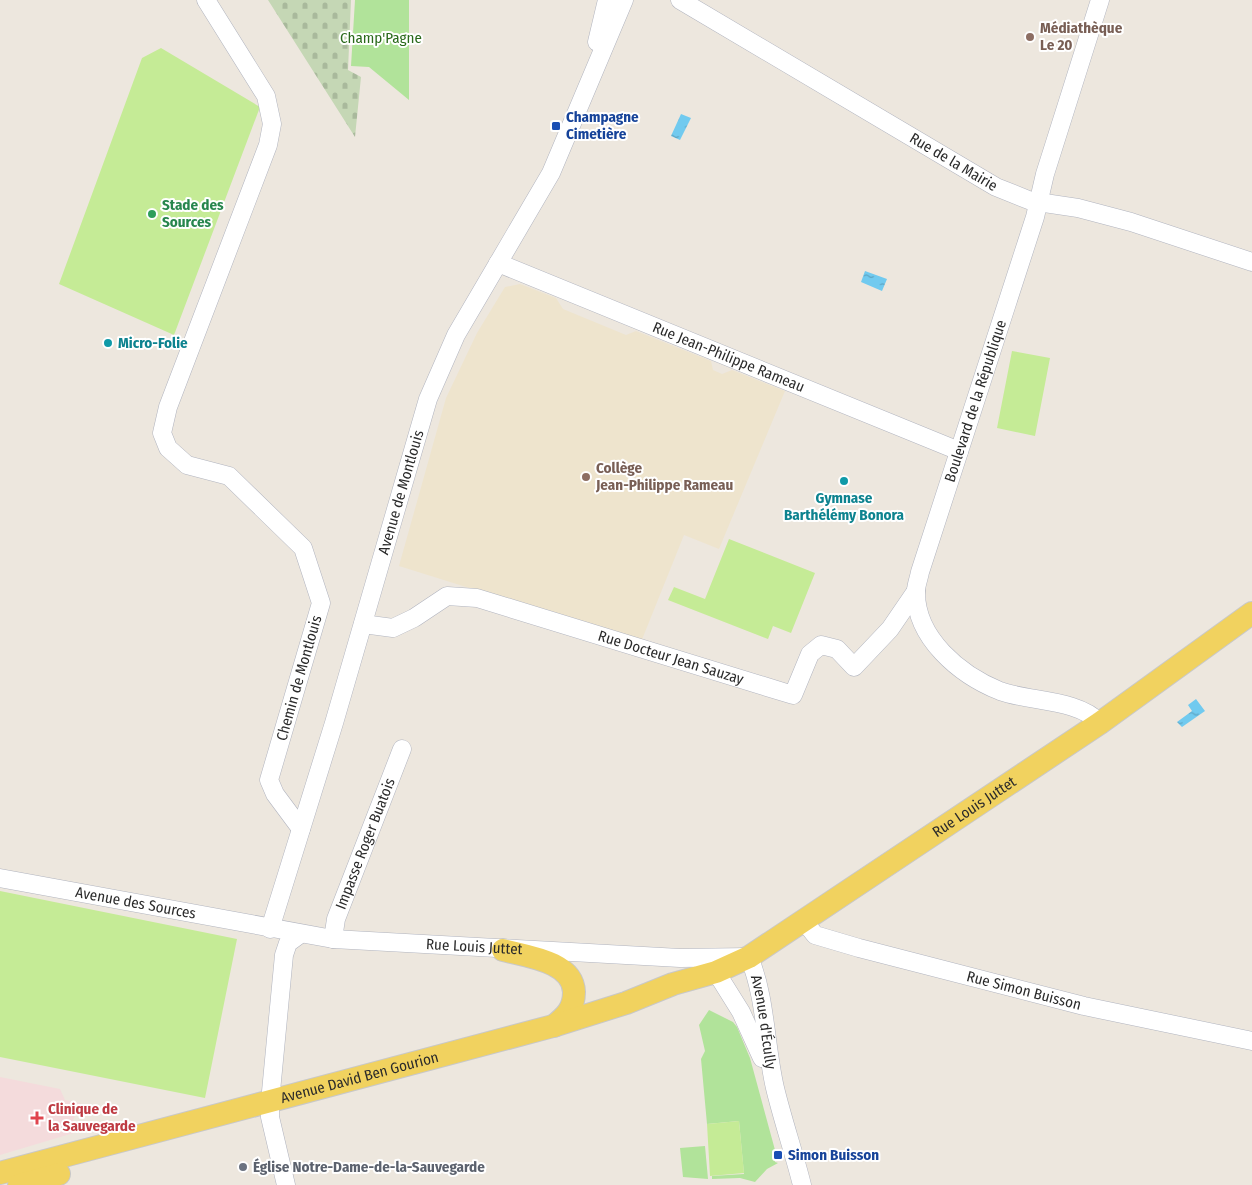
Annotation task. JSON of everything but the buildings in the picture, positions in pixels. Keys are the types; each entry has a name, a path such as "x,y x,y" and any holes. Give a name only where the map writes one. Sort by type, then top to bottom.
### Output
{"main road":[{"name":"Rue Louis Juttet","path":"749,957 804,921 1092,716 1252,613"},
{"path":"503,950 556,966 568,974 574,988 574,1002 567,1015 554,1026"},
{"name":"Avenue David Ben Gourion","path":"19,1185 554,1026 626,1003 673,984 716,972 749,957"},
{"name":"Avenue David Ben Gourion","path":"0,1174 561,1039 623,1020 679,998 716,972"}],"street":[{"name":"Chemin de Montlouis","path":"206,0 266,96 272,124 266,151 168,407 162,433 168,448 187,465 229,476 303,548 321,603 269,780 275,794 301,830"},
{"name":"Avenue de Montlouis","path":"590,80 607,0"},
{"name":"Avenue de Montlouis","path":"270,928 363,624 428,399 456,335 551,173 624,0"},
{"name":"Rue de la Mairie","path":"680,0 996,187 1039,203 1078,208 1132,222 1252,262"},
{"name":"Boulevard de la République","path":"1092,716 1000,691 970,676 939,649 922,623 916,591 920,572 1039,203 1045,174 1100,0"},
{"name":"Rue Jean-Philippe Rameau","path":"498,263 959,451"},
{"name":"Rue Docteur Jean Sauzay","path":"363,624 393,628 414,618 447,596 477,598 793,695 810,654 821,645 837,649 854,667 890,629 916,591"},
{"name":"Impasse Roger Buatois","path":"333,939 336,919 402,749"},
{"name":"Avenue des Sources","path":"0,878 270,928"},
{"name":"Rue Simon Buisson","path":"804,921 815,935 859,948 1084,1006 1252,1041"},
{"name":"Rue Louis Juttet","path":"270,928 299,935 333,939 503,950 680,958 749,957"},
{"path":"286,1185 270,1109 284,956 288,943 299,935"},
{"name":"Avenue d'Écully","path":"749,957 758,979 775,1088 802,1185"},
{"name":"Rue Louis Juttet","path":"680,958 716,972"},
{"name":"Avenue d'Écully","path":"716,972 750,1029 775,1088"}],"shaded area":[{"name":"Collège Jean-Philippe Rameau","path":"520,284 556,298 563,309 626,335 636,331 711,361 713,370 722,374 732,370 785,391 719,549 684,535 641,642 399,566 446,398 477,333 505,287"},
{"name":"Clinique de la Sauvegarde","path":"0,1077 60,1089 65,1100 81,1103 73,1120 77,1132 0,1155"}],"green space":[{"path":"268,0 351,0 348,70 361,77 355,137"},
{"name":"Champ'Pagne","path":"355,0 409,0 409,100 369,67 351,66"},
{"name":"Stade des Sources","path":"161,48 260,107 174,335 59,284 142,58"},
{"path":"1012,351 1050,358 1035,436 997,428"},
{"path":"729,539 815,573 791,633 773,626 768,639 668,600 674,587 705,599"},
{"path":"0,891 237,939 205,1098 0,1057"},
{"path":"709,1010 733,1022 737,1027 750,1058 775,1150 772,1151 775,1162 778,1163 767,1169 755,1182 740,1178 712,1179 712,1176 744,1174 739,1121 707,1124 701,1059 705,1051 699,1025"},
{"path":"739,1121 744,1173 710,1176 707,1124"},
{"path":"705,1146 708,1179 683,1177 680,1148"}],"water":[{"path":"681,114 691,118 680,140 671,136"},
{"path":"865,271 887,279 882,291 861,282"},
{"path":"1196,699 1205,711 1182,727 1177,722 1192,711 1188,705"}],"place":[{"name":"Médiathèque Le 20","path":"1030,37"},
{"name":"Champagne Cimetière","path":"556,126"},
{"name":"Stade des Sources","path":"152,214"},
{"name":"Micro-Folie","path":"108,343"},
{"name":"Collège Jean-Philippe Rameau","path":"586,477"},
{"name":"Gymnase Barthélémy Bonora","path":"844,481"},
{"name":"Clinique de la Sauvegarde","path":"37,1118"},
{"name":"Simon Buisson","path":"778,1155"},
{"name":"Église Notre-Dame-de-la-Sauvegarde","path":"243,1167"}]}
